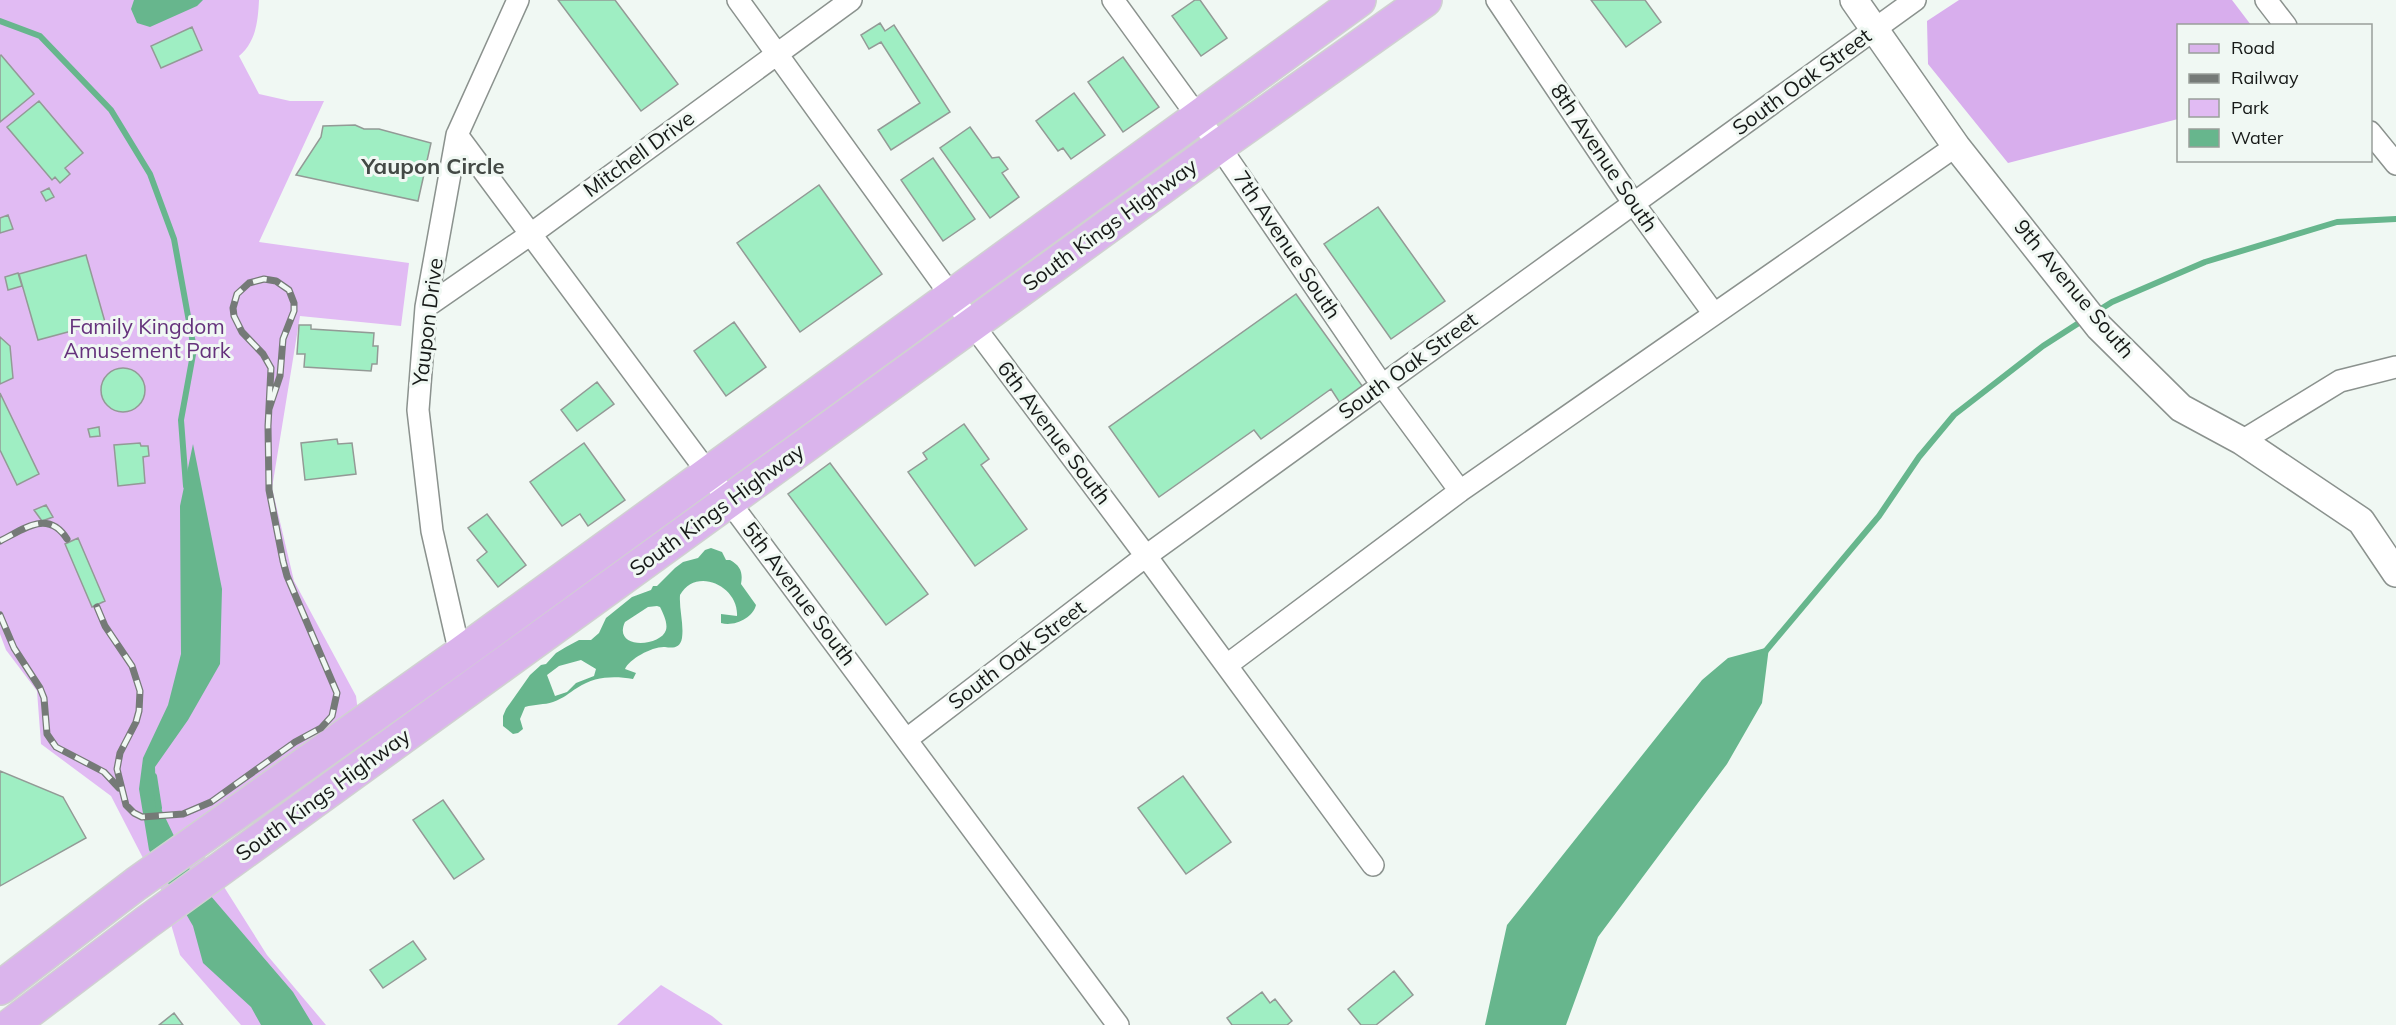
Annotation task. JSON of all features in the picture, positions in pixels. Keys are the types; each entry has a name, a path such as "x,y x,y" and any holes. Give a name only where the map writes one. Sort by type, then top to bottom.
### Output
{"main road":[{"name":"South Kings Highway","path":"0,988 136,884 460,654 1359,0"},
{"name":"South Kings Highway","path":"11,1025 232,860 1219,146 1425,0"}],"street":[{"name":"Yaupon Drive","path":"460,654 432,531 418,410 426,307 457,135 518,0"},
{"name":"6th Avenue South","path":"738,0 952,297 1373,865"},
{"name":"Mitchell Drive","path":"426,307 531,234 851,0"},
{"name":"7th Avenue South","path":"1113,0 1219,146 1382,385 1460,491"},
{"name":"8th Avenue South","path":"1497,0 1634,204 1713,314"},
{"name":"9th Avenue South","path":"1854,0 1956,146 2099,327 2181,408 2242,441 2361,521 2396,573"},
{"name":"South Oak Street","path":"907,739 1146,556 1915,0"},
{"path":"2266,0 2284,24"},
{"path":"2372,134 2396,164"},
{"name":"5th Avenue South","path":"457,135 1118,1025"},
{"path":"1227,665 1460,491 1956,146"},
{"path":"2242,441 2340,381 2396,367"}],"green space":[{"name":"Family Kingdom Amusement Park","path":"0,0 259,0 253,38 239,56 259,94 290,101 324,101 259,242 409,263 401,326 300,316 272,488 294,581 356,696 358,712 188,830 267,955 326,1025 241,1025 180,955 151,856 144,860 111,796 41,744 37,691 6,650 0,634"},
{"path":"661,985 712,1016 723,1025 617,1025"}],"shaded area":[{"path":"1959,0 2232,0 2250,24 2177,24 2177,119 2008,163 1928,64 1927,21"}],"water":[{"path":"134,0 203,0 197,6 150,27 137,23 131,9"},
{"path":"193,444 222,589 220,664 188,720 155,767 156,798 192,874 293,992 313,1025 261,1025 251,1007 203,963 193,926 149,850 139,789 143,758 168,705 181,654 180,506"},
{"path":"711,548 722,552 726,560 734,562 739,567 742,576 741,584 756,605 751,614 732,624 721,623 721,614 737,616 736,605 731,596 715,583 696,582 687,586 680,595 682,633 678,646 660,647 636,657 625,669 636,673 633,679 612,677 598,679 584,684 553,702 525,707 520,719 523,729 518,733 513,734 503,726 506,709 530,675 541,665 546,664 556,653 579,640 591,640 599,633 606,618 632,597 651,590 683,562 698,558 705,550","holes":["648,607 660,607 665,618 666,630 662,636 656,640 639,643 625,637 623,631 625,622","581,660 596,669 594,676 576,683 567,692 555,696 547,675 559,666"]},
{"path":"1769,647 1762,703 1727,764 1598,937 1566,1025 1485,1025 1507,925 1702,680 1728,658"}],"building":[{"path":"558,0 615,0 678,84 641,111"},
{"path":"1195,0 1200,0 1227,38 1201,56 1172,16"},
{"path":"1591,0 1645,0 1661,22 1626,47"},
{"path":"880,23 885,31 894,25 950,112 891,150 878,130 920,103 881,42 869,49 861,35"},
{"path":"192,27 202,50 161,68 151,46"},
{"path":"0,56 34,94 0,122"},
{"path":"1123,57 1159,107 1123,132 1088,82"},
{"path":"1074,93 1105,135 1071,159 1063,148 1058,151 1036,121"},
{"path":"39,101 83,153 65,168 70,174 60,183 55,177 52,180 7,127"},
{"path":"355,125 364,129 379,129 431,143 418,201 296,175 321,137 323,126"},
{"path":"970,127 992,158 999,157 1008,169 1002,173 1019,197 990,218 940,148"},
{"path":"933,158 975,219 943,241 901,180"},
{"path":"819,185 882,274 800,332 737,243"},
{"path":"49,188 54,197 46,201 41,192"},
{"path":"1378,207 1445,301 1391,339 1324,244"},
{"path":"8,215 13,229 0,233 0,218"},
{"path":"86,255 105,322 38,340 19,274"},
{"path":"18,273 22,286 8,290 5,277"},
{"path":"1296,294 1363,387 1340,403 1331,389 1261,439 1254,430 1159,497 1109,427"},
{"path":"734,322 766,367 726,396 694,351"},
{"path":"299,325 311,325 311,329 374,333 373,346 378,346 377,364 372,364 371,371 304,367 305,354 297,354"},
{"path":"0,337 10,346 13,378 0,384"},
{"path":"123,368 138,375 145,390 138,405 123,412 108,405 101,390 108,375"},
{"path":"597,382 614,404 577,431 561,410"},
{"path":"0,393 39,474 17,485 0,450"},
{"path":"964,424 989,459 981,465 1027,529 975,566 908,472 927,459 923,453"},
{"path":"99,427 100,436 90,437 88,429"},
{"path":"337,439 338,444 352,443 356,474 305,480 301,443"},
{"path":"140,443 141,446 148,446 149,456 143,457 145,483 118,486 114,445"},
{"path":"584,443 625,500 588,526 580,514 562,526 530,482"},
{"path":"830,463 928,594 886,625 788,494"},
{"path":"46,505 53,517 42,521 34,510"},
{"path":"487,514 526,565 498,587 477,560 487,552 468,528"},
{"path":"78,538 105,601 92,607 65,544"},
{"path":"0,771 63,797 86,838 0,886"},
{"path":"1183,776 1231,842 1186,874 1138,808"},
{"path":"443,800 484,859 454,879 413,820"},
{"path":"413,941 426,959 383,988 370,970"},
{"path":"1394,971 1413,995 1376,1025 1361,1025 1348,1009"},
{"path":"1262,992 1270,1003 1275,999 1292,1021 1287,1025 1232,1025 1227,1018"},
{"path":"174,1013 183,1025 159,1025"}],"waterway":[{"path":"0,21 40,36 111,110 150,174 174,239 194,349 181,420 186,486"},
{"path":"2096,312 2112,302 2205,262 2337,222 2396,219"},
{"path":"1764,653 1879,516 1919,457 1954,415 2043,346 2085,319"},
{"path":"154,776 159,808"}],"railway":[{"path":"97,607 105,626 132,666 140,691 136,722 120,753 117,769 126,805 142,817 183,814 211,802 295,742 321,728 332,716 337,693 287,576 269,490 268,426 271,368 263,354 242,332 234,316 233,308 237,294 249,283 264,279 276,281 289,290 294,303 294,311 283,339 280,376 269,409"},
{"path":"0,541 27,527 44,523 60,530 67,539"},
{"path":"0,615 14,648 44,698 47,734 56,747 104,772 119,788"}],"district":[{"name":"Yaupon Circle","path":"433,166"}]}
